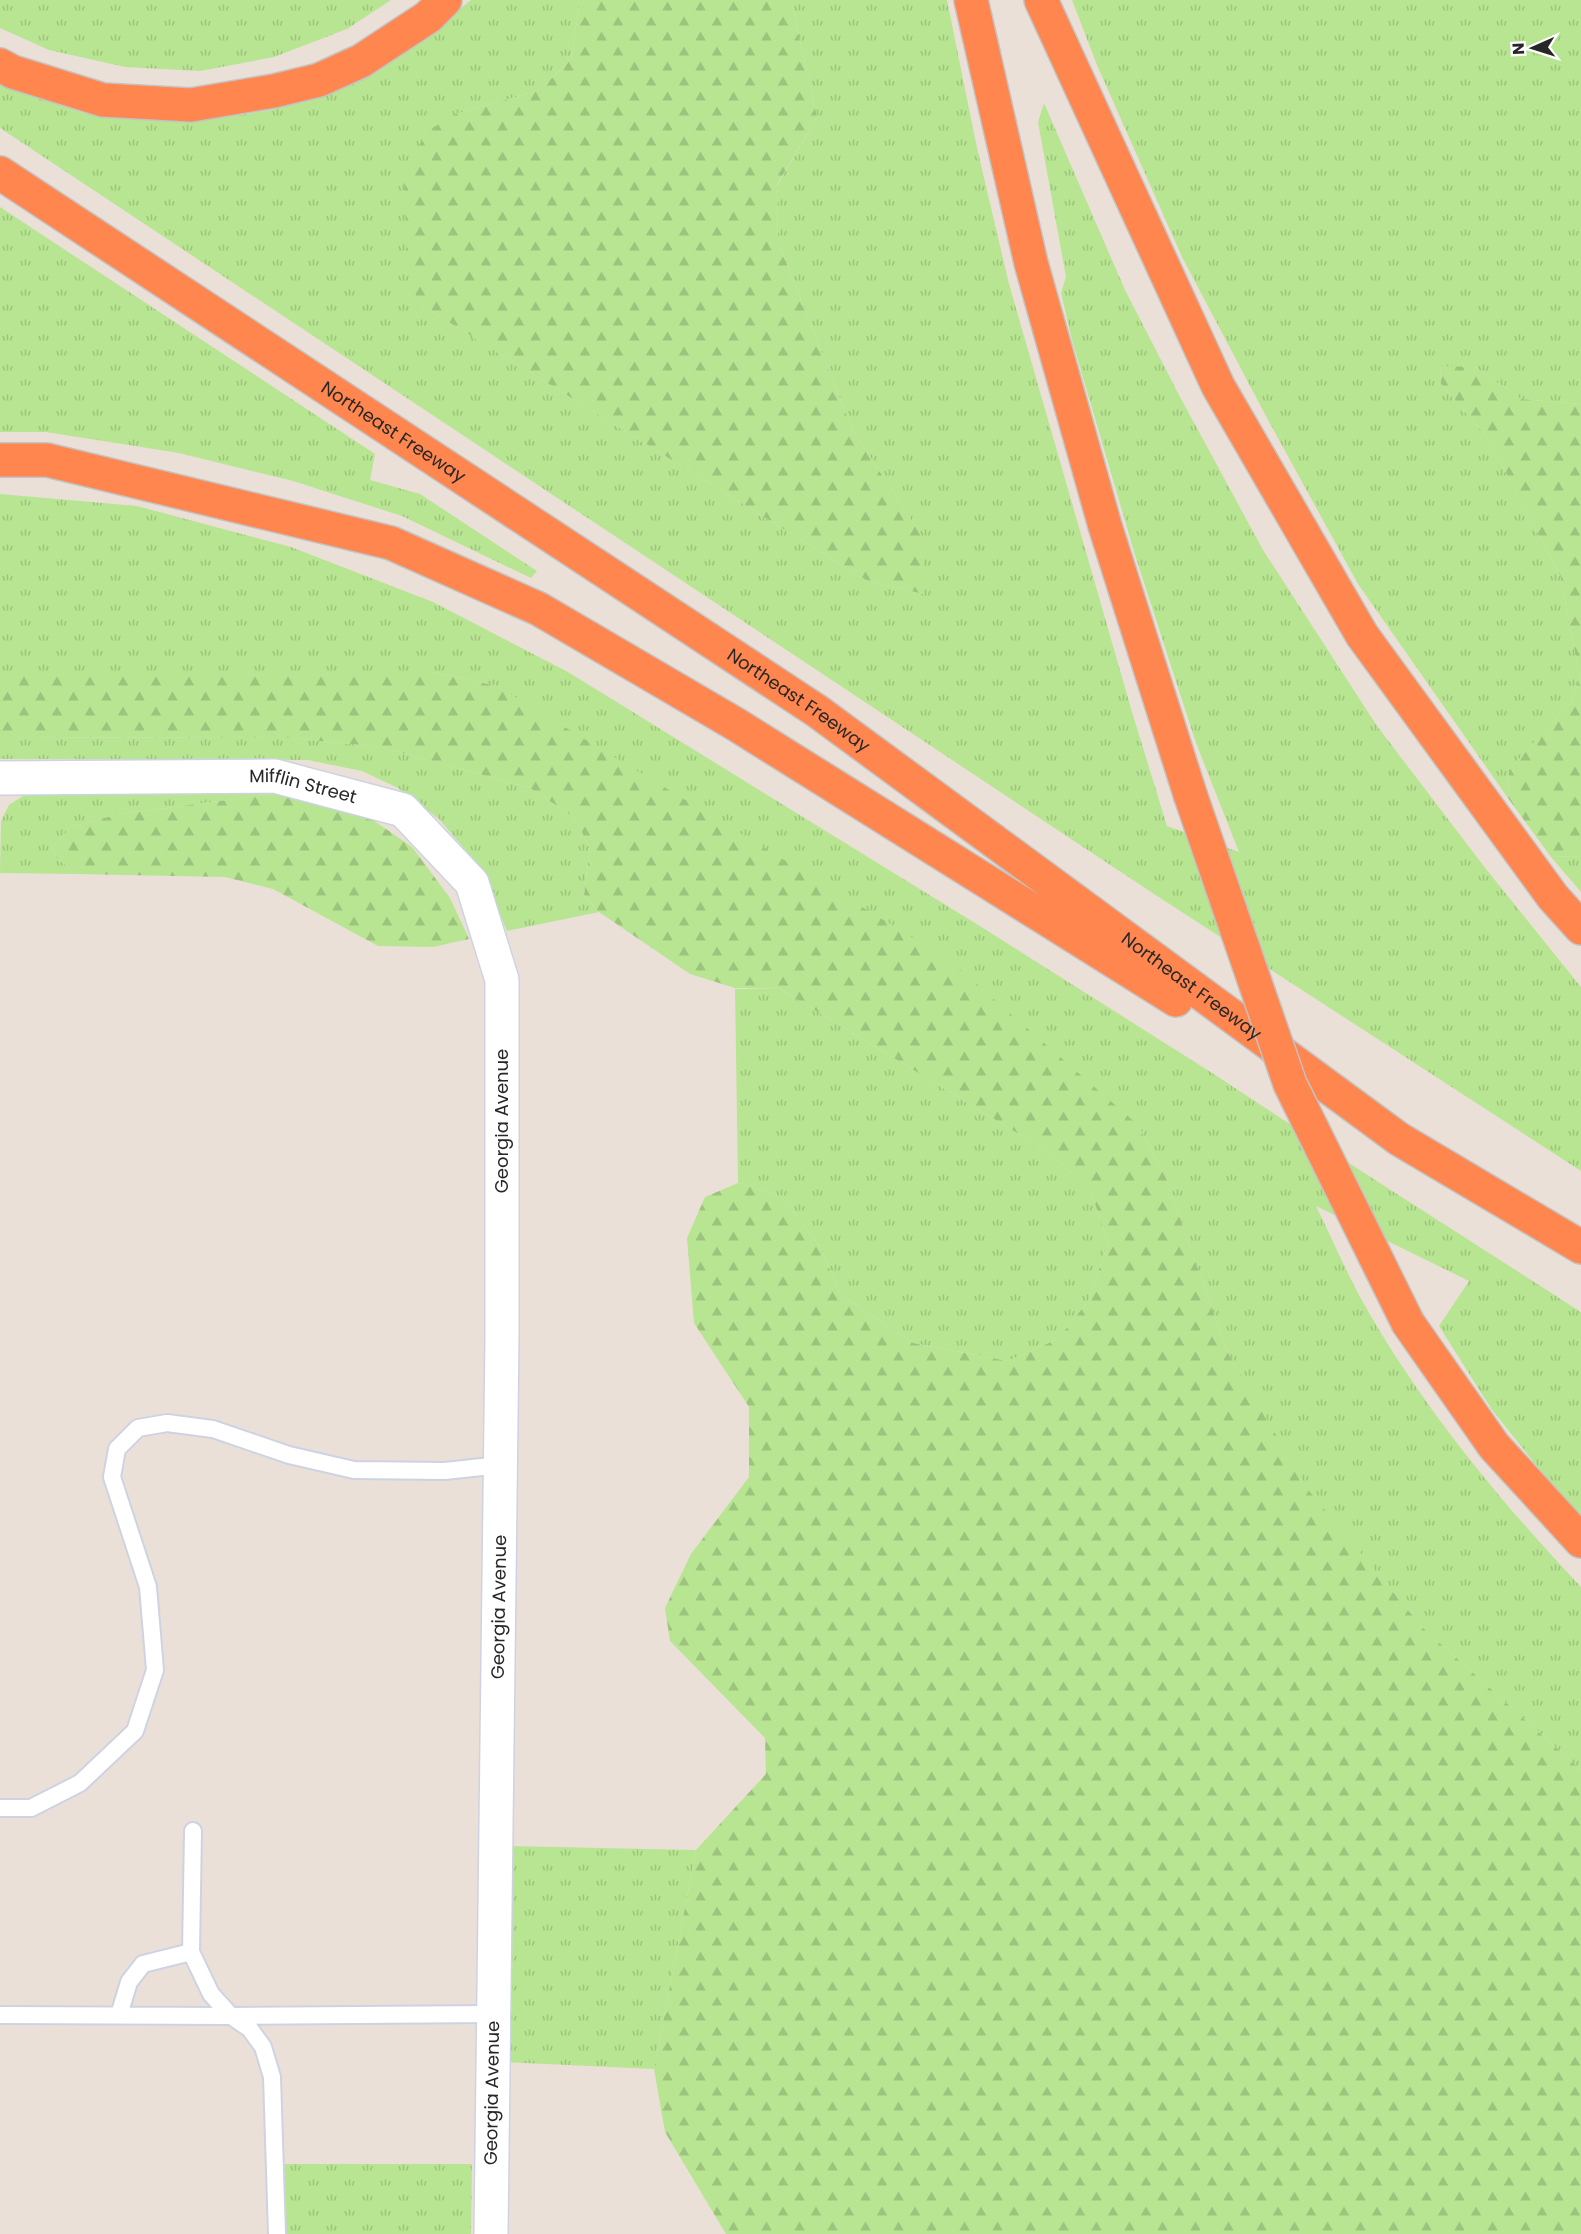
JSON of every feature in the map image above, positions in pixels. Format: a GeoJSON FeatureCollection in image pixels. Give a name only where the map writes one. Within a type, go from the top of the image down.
{"type":"FeatureCollection","features":[{"type":"Feature","properties":{"kind":"highway"},"geometry":{"type":"LineString","coordinates":[[0,65],[13,72],[103,100],[191,105],[274,92],[318,80],[361,61],[428,17],[445,0]]}},
{"type":"Feature","properties":{"kind":"highway"},"geometry":{"type":"LineString","coordinates":[[971,0],[1030,263],[1105,526],[1190,794],[1290,1084],[1408,1323],[1494,1446],[1581,1541]]}},
{"type":"Feature","properties":{"kind":"highway"},"geometry":{"type":"LineString","coordinates":[[1041,0],[1218,386],[1362,635],[1553,897],[1581,928]]}},
{"type":"Feature","properties":{"kind":"highway","name":"Northeast Freeway"},"geometry":{"type":"LineString","coordinates":[[0,173],[817,711],[1399,1139],[1581,1247]]}},
{"type":"Feature","properties":{"kind":"highway"},"geometry":{"type":"LineString","coordinates":[[0,460],[47,460],[391,543],[539,609],[737,725],[1399,1139]]}},
{"type":"Feature","properties":{"kind":"street","name":"Mifflin Street"},"geometry":{"type":"LineString","coordinates":[[0,778],[275,776],[403,810],[472,883],[502,980]]}},
{"type":"Feature","properties":{"kind":"street","name":"Georgia Avenue"},"geometry":{"type":"LineString","coordinates":[[491,2234],[500,1465],[502,980]]}},
{"type":"Feature","properties":{"kind":"lane"},"geometry":{"type":"LineString","coordinates":[[0,1808],[31,1808],[81,1783],[135,1731],[155,1670],[148,1587],[112,1477],[117,1449],[138,1428],[166,1423],[213,1429],[289,1455],[354,1470],[446,1471],[500,1465]]}},
{"type":"Feature","properties":{"kind":"lane"},"geometry":{"type":"LineString","coordinates":[[193,1831],[191,1952],[211,1994],[231,2016],[250,2029],[263,2047],[272,2077],[277,2234]]}},
{"type":"Feature","properties":{"kind":"lane"},"geometry":{"type":"LineString","coordinates":[[119,2015],[129,1982],[143,1964],[191,1952]]}},
{"type":"Feature","properties":{"kind":"lane"},"geometry":{"type":"LineString","coordinates":[[0,2015],[493,2014]]}},
{"type":"Feature","properties":{"kind":"green space"},"geometry":{"type":"Polygon","coordinates":[[[0,0],[391,0],[347,29],[274,57],[200,71],[125,67],[49,50],[0,28],[0,0]]]}},
{"type":"Feature","properties":{"kind":"green space"},"geometry":{"type":"Polygon","coordinates":[[[471,0],[580,0],[571,59],[540,90],[456,114],[418,303],[866,580],[923,594],[923,538],[852,429],[778,242],[777,186],[817,117],[791,0],[947,0],[977,148],[1009,284],[1167,826],[1239,852],[1196,743],[1135,555],[1072,340],[1061,293],[1066,277],[1038,122],[1044,103],[1125,290],[1263,550],[1377,726],[1486,869],[1581,987],[1581,1171],[1151,892],[0,128],[0,84],[83,113],[148,120],[200,121],[272,110],[325,93],[402,54],[471,0]]]}},
{"type":"Feature","properties":{"kind":"green space"},"geometry":{"type":"Polygon","coordinates":[[[580,0],[791,0],[817,117],[777,185],[778,242],[852,429],[923,538],[923,594],[866,580],[418,303],[407,264],[404,176],[426,132],[456,114],[540,90],[571,59],[580,0]]]}},
{"type":"Feature","properties":{"kind":"green space"},"geometry":{"type":"Polygon","coordinates":[[[1072,0],[1581,0],[1581,404],[1521,399],[1475,367],[1440,367],[1441,384],[1487,437],[1560,575],[1580,679],[1569,705],[1509,770],[1508,798],[1358,584],[1267,418],[1182,257],[1097,65],[1072,0]]]}},
{"type":"Feature","properties":{"kind":"green space"},"geometry":{"type":"Polygon","coordinates":[[[0,207],[375,454],[370,480],[420,494],[537,571],[531,578],[402,516],[293,481],[179,453],[46,432],[0,432],[0,207]]]}},
{"type":"Feature","properties":{"kind":"green space"},"geometry":{"type":"Polygon","coordinates":[[[1440,366],[1475,367],[1521,399],[1581,404],[1581,856],[1551,857],[1508,798],[1509,770],[1569,705],[1580,679],[1560,575],[1487,437],[1441,384],[1440,366]]]}},
{"type":"Feature","properties":{"kind":"green space"},"geometry":{"type":"Polygon","coordinates":[[[0,494],[137,506],[291,547],[433,602],[568,672],[983,928],[1581,1312],[1581,1518],[1492,1410],[1439,1326],[1469,1281],[1316,1206],[1360,1297],[1408,1375],[1490,1485],[1581,1587],[1581,1770],[1422,1627],[1308,1491],[1227,1351],[1166,1178],[1138,1125],[497,686],[426,671],[0,671],[0,494]]]}},
{"type":"Feature","properties":{"kind":"green space"},"geometry":{"type":"Polygon","coordinates":[[[0,671],[426,671],[497,686],[948,959],[1138,1125],[1166,1178],[1227,1351],[1309,1491],[1422,1627],[1581,1770],[1581,2234],[726,2234],[665,2132],[654,2069],[696,1850],[766,1774],[765,1738],[670,1641],[665,1608],[691,1554],[749,1477],[749,1407],[694,1323],[687,1238],[705,1197],[738,1183],[781,1196],[819,1245],[841,1295],[913,1343],[1008,1361],[1058,1339],[1089,1300],[1108,1242],[1090,1189],[1047,1151],[780,989],[735,988],[690,974],[599,912],[584,895],[590,848],[574,817],[530,788],[381,747],[291,738],[0,737],[0,671]]]}},
{"type":"Feature","properties":{"kind":"green space"},"geometry":{"type":"Polygon","coordinates":[[[0,737],[291,738],[381,747],[530,788],[574,817],[590,848],[584,895],[599,912],[507,931],[479,866],[439,819],[398,788],[362,771],[308,760],[0,759],[0,737]]]}},
{"type":"Feature","properties":{"kind":"green space"},"geometry":{"type":"Polygon","coordinates":[[[29,792],[273,794],[119,814],[71,827],[53,847],[56,857],[76,874],[0,873],[1,821],[9,805],[29,792]]]}},
{"type":"Feature","properties":{"kind":"green space"},"geometry":{"type":"Polygon","coordinates":[[[273,794],[321,800],[373,820],[412,847],[450,898],[469,939],[433,947],[378,946],[273,889],[225,877],[76,874],[56,857],[53,847],[71,827],[119,814],[273,794]]]}},
{"type":"Feature","properties":{"kind":"green space"},"geometry":{"type":"Polygon","coordinates":[[[1581,856],[1581,892],[1551,857],[1581,856]]]}},
{"type":"Feature","properties":{"kind":"green space"},"geometry":{"type":"Polygon","coordinates":[[[735,989],[780,989],[1047,1151],[1090,1189],[1108,1242],[1089,1300],[1058,1339],[1008,1361],[913,1343],[841,1295],[819,1245],[781,1196],[738,1183],[735,989]]]}},
{"type":"Feature","properties":{"kind":"green space"},"geometry":{"type":"Polygon","coordinates":[[[507,1846],[696,1850],[654,2069],[504,2062],[507,1846]]]}},
{"type":"Feature","properties":{"kind":"green space"},"geometry":{"type":"Polygon","coordinates":[[[281,2164],[472,2164],[471,2234],[284,2234],[281,2164]]]}}]}
